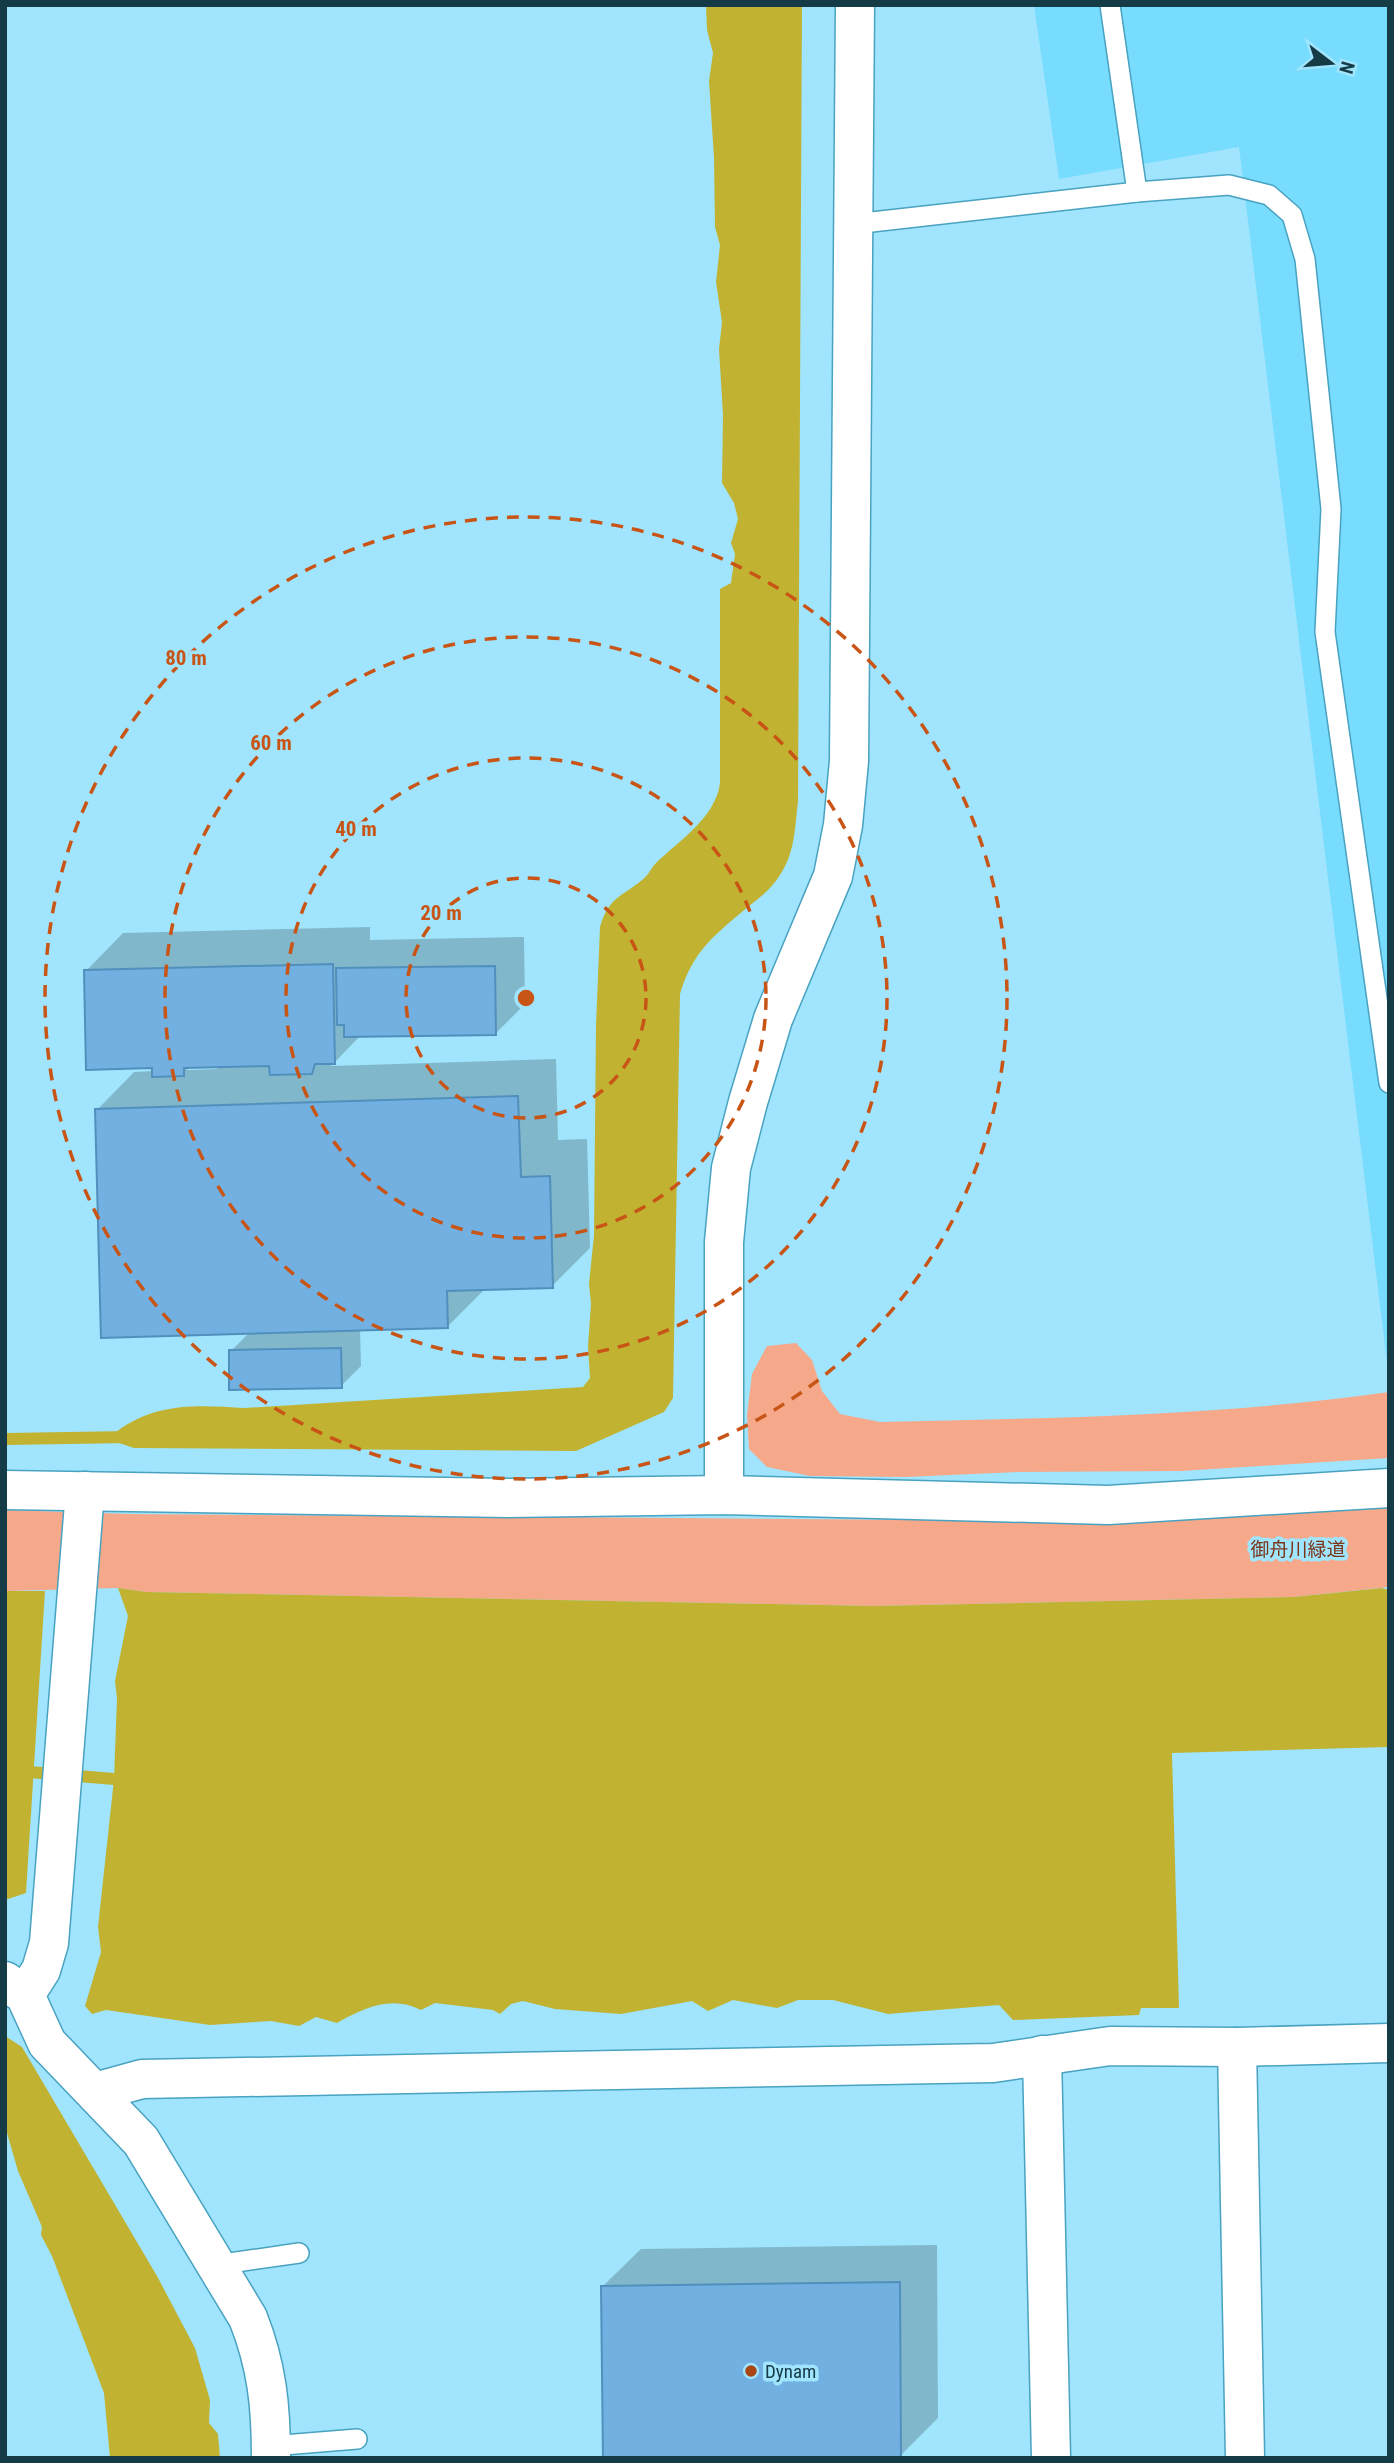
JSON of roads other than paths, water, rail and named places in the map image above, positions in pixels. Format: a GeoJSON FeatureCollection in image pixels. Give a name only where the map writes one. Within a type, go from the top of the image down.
{"type":"FeatureCollection","features":[{"type":"Feature","properties":{"kind":"street"},"geometry":{"type":"LineString","coordinates":[[724,1496],[724,1242],[732,1168],[773,1019],[833,876],[849,761],[855,5]]}},
{"type":"Feature","properties":{"kind":"street"},"geometry":{"type":"LineString","coordinates":[[5,1490],[508,1498],[724,1496],[1108,1504],[1389,1488]]}},
{"type":"Feature","properties":{"kind":"street"},"geometry":{"type":"LineString","coordinates":[[85,1491],[49,1943],[41,1970],[15,1988],[47,2043],[141,2141],[248,2318],[259,2346],[268,2382],[271,2452]]}},
{"type":"Feature","properties":{"kind":"street"},"geometry":{"type":"LineString","coordinates":[[95,2092],[142,2079],[993,2063],[1110,2046],[1237,2047],[1389,2043]]}},
{"type":"Feature","properties":{"kind":"street"},"geometry":{"type":"LineString","coordinates":[[1237,2047],[1245,2458]]}},
{"type":"Feature","properties":{"kind":"street"},"geometry":{"type":"LineString","coordinates":[[1042,2054],[1051,2458]]}},
{"type":"Feature","properties":{"kind":"lane"},"geometry":{"type":"LineString","coordinates":[[1110,5],[1138,192]]}},
{"type":"Feature","properties":{"kind":"lane"},"geometry":{"type":"LineString","coordinates":[[854,225],[1229,184],[1269,195],[1292,215],[1305,259],[1331,509],[1325,632],[1389,1083]]}},
{"type":"Feature","properties":{"kind":"lane"},"geometry":{"type":"LineString","coordinates":[[216,2265],[299,2253]]}},
{"type":"Feature","properties":{"kind":"lane"},"geometry":{"type":"LineString","coordinates":[[271,2452],[356,2439]]}},
{"type":"Feature","properties":{"kind":"waterway"},"geometry":{"type":"LineString","coordinates":[[5,1439],[131,1437]]}},
{"type":"Feature","properties":{"kind":"waterway"},"geometry":{"type":"LineString","coordinates":[[5,1770],[130,1778]]}},
{"type":"Feature","properties":{"kind":"place","name":"Dynam"},"geometry":{"type":"Point","coordinates":[751,2371]}},
{"type":"Feature","properties":{"kind":"park label","name":"御舟川緑道"},"geometry":{"type":"Point","coordinates":[1298,1549]}}]}
